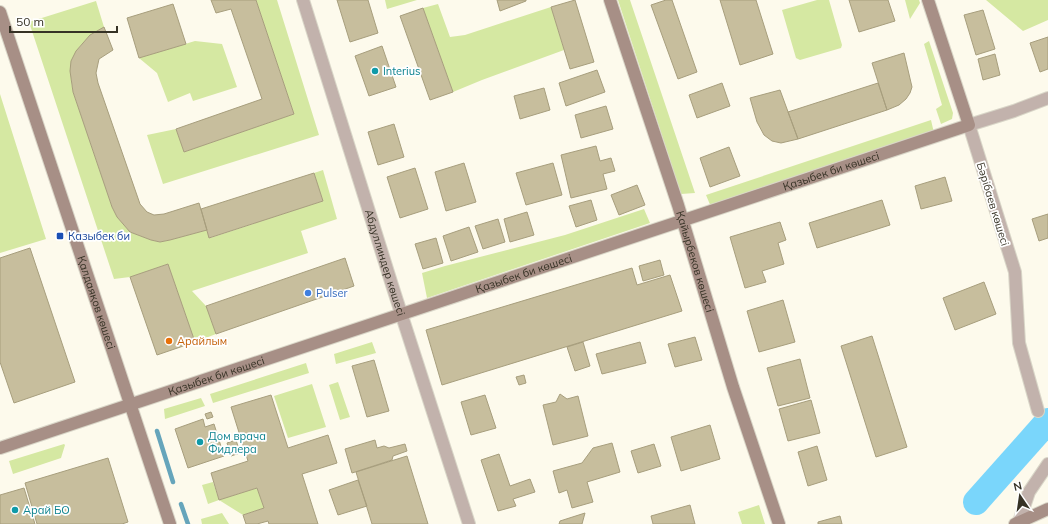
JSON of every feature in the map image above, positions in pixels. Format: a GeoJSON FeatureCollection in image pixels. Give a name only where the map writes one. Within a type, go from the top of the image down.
{"type":"FeatureCollection","features":[{"type":"Feature","properties":{"kind":"street","name":"Абдуллиндер көшесі"},"geometry":{"type":"LineString","coordinates":[[303,0],[470,524]]}},
{"type":"Feature","properties":{"kind":"street","name":"Қайырбеков көшесі"},"geometry":{"type":"LineString","coordinates":[[610,0],[778,524]]}},
{"type":"Feature","properties":{"kind":"street","name":"Бәрібаев көшесі"},"geometry":{"type":"LineString","coordinates":[[928,0],[1015,272],[1018,343],[1038,411]]}},
{"type":"Feature","properties":{"kind":"street","name":"Қалдаяқов көшесі"},"geometry":{"type":"LineString","coordinates":[[0,12],[170,524]]}},
{"type":"Feature","properties":{"kind":"street","name":"Қазыбек би көшесі"},"geometry":{"type":"LineString","coordinates":[[0,448],[968,125],[1014,111],[1048,98]]}},
{"type":"Feature","properties":{"kind":"street"},"geometry":{"type":"LineString","coordinates":[[1017,523],[1029,492],[1048,464]]}},
{"type":"Feature","properties":{"kind":"street"},"geometry":{"type":"LineString","coordinates":[[1017,523],[1048,509]]}},
{"type":"Feature","properties":{"kind":"green space"},"geometry":{"type":"Polygon","coordinates":[[[256,0],[277,0],[319,135],[163,184],[147,135],[176,129],[184,152],[294,114],[256,0]]]}},
{"type":"Feature","properties":{"kind":"green space"},"geometry":{"type":"Polygon","coordinates":[[[385,0],[417,0],[387,9],[385,0]]]}},
{"type":"Feature","properties":{"kind":"green space"},"geometry":{"type":"Polygon","coordinates":[[[618,0],[630,0],[695,193],[681,194],[618,0]]]}},
{"type":"Feature","properties":{"kind":"green space"},"geometry":{"type":"Polygon","coordinates":[[[817,0],[829,0],[842,45],[841,48],[800,60],[796,58],[782,10],[817,0]]]}},
{"type":"Feature","properties":{"kind":"green space"},"geometry":{"type":"Polygon","coordinates":[[[905,0],[919,0],[920,3],[910,19],[905,0]]]}},
{"type":"Feature","properties":{"kind":"green space"},"geometry":{"type":"Polygon","coordinates":[[[986,0],[1048,0],[1048,20],[1023,31],[986,0]]]}},
{"type":"Feature","properties":{"kind":"green space"},"geometry":{"type":"Polygon","coordinates":[[[96,1],[104,27],[86,40],[75,54],[72,61],[71,80],[73,92],[112,207],[117,217],[130,232],[160,242],[207,230],[210,238],[323,201],[314,173],[323,170],[337,219],[301,231],[308,253],[192,291],[206,306],[216,334],[195,342],[168,264],[130,277],[114,279],[29,22],[96,1]]]}},
{"type":"Feature","properties":{"kind":"green space"},"geometry":{"type":"Polygon","coordinates":[[[438,4],[450,37],[465,35],[551,7],[564,50],[453,92],[423,8],[438,4]]]}},
{"type":"Feature","properties":{"kind":"green space"},"geometry":{"type":"Polygon","coordinates":[[[195,41],[222,44],[237,87],[193,101],[190,93],[168,102],[157,73],[139,58],[195,41]]]}},
{"type":"Feature","properties":{"kind":"green space"},"geometry":{"type":"Polygon","coordinates":[[[929,41],[953,113],[952,119],[941,124],[936,109],[942,105],[924,44],[929,41]]]}},
{"type":"Feature","properties":{"kind":"green space"},"geometry":{"type":"Polygon","coordinates":[[[0,94],[46,239],[0,253],[0,94]]]}},
{"type":"Feature","properties":{"kind":"green space"},"geometry":{"type":"Polygon","coordinates":[[[931,120],[934,133],[711,207],[706,195],[931,120]]]}},
{"type":"Feature","properties":{"kind":"green space"},"geometry":{"type":"Polygon","coordinates":[[[644,209],[650,223],[427,298],[422,273],[565,235],[644,209]]]}},
{"type":"Feature","properties":{"kind":"green space"},"geometry":{"type":"Polygon","coordinates":[[[372,342],[376,353],[336,364],[334,354],[372,342]]]}},
{"type":"Feature","properties":{"kind":"green space"},"geometry":{"type":"Polygon","coordinates":[[[306,363],[309,373],[213,403],[210,394],[306,363]]]}},
{"type":"Feature","properties":{"kind":"green space"},"geometry":{"type":"Polygon","coordinates":[[[338,382],[350,417],[340,420],[329,385],[338,382]]]}},
{"type":"Feature","properties":{"kind":"green space"},"geometry":{"type":"Polygon","coordinates":[[[312,384],[326,427],[288,438],[274,396],[312,384]]]}},
{"type":"Feature","properties":{"kind":"green space"},"geometry":{"type":"Polygon","coordinates":[[[201,398],[205,406],[165,419],[164,409],[201,398]]]}},
{"type":"Feature","properties":{"kind":"green space"},"geometry":{"type":"Polygon","coordinates":[[[64,444],[61,458],[13,474],[9,461],[64,444]]]}},
{"type":"Feature","properties":{"kind":"green space"},"geometry":{"type":"Polygon","coordinates":[[[213,482],[219,500],[208,504],[202,485],[213,482]]]}},
{"type":"Feature","properties":{"kind":"green space"},"geometry":{"type":"Polygon","coordinates":[[[257,488],[264,508],[243,515],[219,500],[257,488]]]}},
{"type":"Feature","properties":{"kind":"green space"},"geometry":{"type":"Polygon","coordinates":[[[759,505],[765,524],[742,524],[738,512],[759,505]]]}},
{"type":"Feature","properties":{"kind":"green space"},"geometry":{"type":"Polygon","coordinates":[[[222,513],[229,524],[202,524],[201,519],[222,513]]]}},
{"type":"Feature","properties":{"kind":"building"},"geometry":{"type":"Polygon","coordinates":[[[211,0],[256,0],[294,114],[184,152],[176,129],[262,99],[231,9],[216,13],[211,0]]]}},
{"type":"Feature","properties":{"kind":"building"},"geometry":{"type":"Polygon","coordinates":[[[337,0],[368,0],[378,33],[350,42],[337,0]]]}},
{"type":"Feature","properties":{"kind":"building"},"geometry":{"type":"Polygon","coordinates":[[[497,0],[526,0],[526,1],[500,11],[497,0]]]}},
{"type":"Feature","properties":{"kind":"building"},"geometry":{"type":"Polygon","coordinates":[[[575,0],[594,62],[570,69],[551,7],[575,0]]]}},
{"type":"Feature","properties":{"kind":"building"},"geometry":{"type":"Polygon","coordinates":[[[666,0],[672,0],[697,72],[678,79],[651,5],[666,0]]]}},
{"type":"Feature","properties":{"kind":"building"},"geometry":{"type":"Polygon","coordinates":[[[720,0],[756,0],[773,54],[740,65],[720,0]]]}},
{"type":"Feature","properties":{"kind":"building"},"geometry":{"type":"Polygon","coordinates":[[[849,0],[888,0],[895,21],[859,32],[849,0]]]}},
{"type":"Feature","properties":{"kind":"building"},"geometry":{"type":"Polygon","coordinates":[[[173,4],[186,44],[139,58],[127,18],[173,4]]]}},
{"type":"Feature","properties":{"kind":"building"},"geometry":{"type":"Polygon","coordinates":[[[423,8],[453,92],[430,100],[400,16],[423,8]]]}},
{"type":"Feature","properties":{"kind":"building"},"geometry":{"type":"Polygon","coordinates":[[[983,10],[995,49],[976,55],[964,15],[983,10]]]}},
{"type":"Feature","properties":{"kind":"building"},"geometry":{"type":"Polygon","coordinates":[[[104,27],[113,50],[99,59],[96,73],[98,83],[140,204],[147,212],[154,215],[164,214],[199,203],[207,230],[160,242],[130,232],[117,217],[112,207],[73,92],[70,71],[71,61],[76,51],[90,35],[104,27]]]}},
{"type":"Feature","properties":{"kind":"building"},"geometry":{"type":"Polygon","coordinates":[[[1048,37],[1048,69],[1040,72],[1030,43],[1048,37]]]}},
{"type":"Feature","properties":{"kind":"building"},"geometry":{"type":"Polygon","coordinates":[[[382,46],[396,87],[369,96],[355,56],[382,46]]]}},
{"type":"Feature","properties":{"kind":"building"},"geometry":{"type":"Polygon","coordinates":[[[904,53],[912,87],[906,99],[899,105],[887,110],[872,63],[904,53]]]}},
{"type":"Feature","properties":{"kind":"building"},"geometry":{"type":"Polygon","coordinates":[[[995,54],[1000,75],[983,80],[978,59],[995,54]]]}},
{"type":"Feature","properties":{"kind":"building"},"geometry":{"type":"Polygon","coordinates":[[[597,70],[605,92],[566,106],[559,83],[597,70]]]}},
{"type":"Feature","properties":{"kind":"building"},"geometry":{"type":"Polygon","coordinates":[[[722,83],[730,106],[697,118],[689,95],[722,83]]]}},
{"type":"Feature","properties":{"kind":"building"},"geometry":{"type":"Polygon","coordinates":[[[878,83],[887,110],[798,139],[788,112],[878,83]]]}},
{"type":"Feature","properties":{"kind":"building"},"geometry":{"type":"Polygon","coordinates":[[[544,88],[550,110],[520,119],[514,96],[544,88]]]}},
{"type":"Feature","properties":{"kind":"building"},"geometry":{"type":"Polygon","coordinates":[[[780,90],[798,139],[781,143],[772,141],[764,135],[757,122],[750,98],[780,90]]]}},
{"type":"Feature","properties":{"kind":"building"},"geometry":{"type":"Polygon","coordinates":[[[606,106],[613,129],[581,138],[575,115],[606,106]]]}},
{"type":"Feature","properties":{"kind":"building"},"geometry":{"type":"Polygon","coordinates":[[[394,124],[404,157],[378,165],[368,132],[394,124]]]}},
{"type":"Feature","properties":{"kind":"building"},"geometry":{"type":"Polygon","coordinates":[[[596,146],[600,161],[611,158],[615,171],[603,174],[607,189],[571,198],[561,155],[596,146]]]}},
{"type":"Feature","properties":{"kind":"building"},"geometry":{"type":"Polygon","coordinates":[[[729,147],[740,176],[710,187],[700,158],[729,147]]]}},
{"type":"Feature","properties":{"kind":"building"},"geometry":{"type":"Polygon","coordinates":[[[464,163],[476,202],[446,211],[435,172],[464,163]]]}},
{"type":"Feature","properties":{"kind":"building"},"geometry":{"type":"Polygon","coordinates":[[[553,163],[562,195],[526,205],[516,173],[553,163]]]}},
{"type":"Feature","properties":{"kind":"building"},"geometry":{"type":"Polygon","coordinates":[[[415,168],[428,209],[400,218],[387,177],[415,168]]]}},
{"type":"Feature","properties":{"kind":"building"},"geometry":{"type":"Polygon","coordinates":[[[314,173],[323,201],[209,238],[201,209],[314,173]]]}},
{"type":"Feature","properties":{"kind":"building"},"geometry":{"type":"Polygon","coordinates":[[[945,177],[952,201],[921,209],[915,186],[945,177]]]}},
{"type":"Feature","properties":{"kind":"building"},"geometry":{"type":"Polygon","coordinates":[[[637,185],[645,205],[619,215],[611,195],[637,185]]]}},
{"type":"Feature","properties":{"kind":"building"},"geometry":{"type":"Polygon","coordinates":[[[591,200],[597,220],[576,227],[569,206],[591,200]]]}},
{"type":"Feature","properties":{"kind":"building"},"geometry":{"type":"Polygon","coordinates":[[[882,200],[890,225],[817,248],[809,223],[882,200]]]}},
{"type":"Feature","properties":{"kind":"building"},"geometry":{"type":"Polygon","coordinates":[[[527,212],[534,235],[510,242],[504,219],[527,212]]]}},
{"type":"Feature","properties":{"kind":"building"},"geometry":{"type":"Polygon","coordinates":[[[1048,214],[1048,238],[1039,241],[1032,219],[1048,214]]]}},
{"type":"Feature","properties":{"kind":"building"},"geometry":{"type":"Polygon","coordinates":[[[498,219],[505,242],[483,249],[475,226],[498,219]]]}},
{"type":"Feature","properties":{"kind":"building"},"geometry":{"type":"Polygon","coordinates":[[[780,222],[786,240],[778,243],[784,264],[762,271],[766,282],[745,288],[730,237],[780,222]]]}},
{"type":"Feature","properties":{"kind":"building"},"geometry":{"type":"Polygon","coordinates":[[[469,227],[478,252],[451,261],[443,236],[469,227]]]}},
{"type":"Feature","properties":{"kind":"building"},"geometry":{"type":"Polygon","coordinates":[[[436,238],[443,263],[423,269],[415,244],[436,238]]]}},
{"type":"Feature","properties":{"kind":"building"},"geometry":{"type":"Polygon","coordinates":[[[30,248],[75,382],[14,403],[0,362],[0,258],[30,248]]]}},
{"type":"Feature","properties":{"kind":"building"},"geometry":{"type":"Polygon","coordinates":[[[345,258],[354,286],[216,334],[206,306],[345,258]]]}},
{"type":"Feature","properties":{"kind":"building"},"geometry":{"type":"Polygon","coordinates":[[[660,260],[664,275],[643,281],[639,266],[660,260]]]}},
{"type":"Feature","properties":{"kind":"building"},"geometry":{"type":"Polygon","coordinates":[[[168,264],[195,342],[157,355],[130,277],[168,264]]]}},
{"type":"Feature","properties":{"kind":"building"},"geometry":{"type":"Polygon","coordinates":[[[632,268],[637,285],[670,275],[682,311],[442,385],[426,330],[632,268]]]}},
{"type":"Feature","properties":{"kind":"building"},"geometry":{"type":"Polygon","coordinates":[[[984,282],[996,314],[955,330],[943,298],[984,282]]]}},
{"type":"Feature","properties":{"kind":"building"},"geometry":{"type":"Polygon","coordinates":[[[783,300],[795,342],[759,352],[747,311],[783,300]]]}},
{"type":"Feature","properties":{"kind":"building"},"geometry":{"type":"Polygon","coordinates":[[[872,336],[907,447],[876,457],[841,346],[872,336]]]}},
{"type":"Feature","properties":{"kind":"building"},"geometry":{"type":"Polygon","coordinates":[[[695,337],[702,360],[675,367],[668,344],[695,337]]]}},
{"type":"Feature","properties":{"kind":"building"},"geometry":{"type":"Polygon","coordinates":[[[583,342],[590,366],[575,371],[567,347],[583,342]]]}},
{"type":"Feature","properties":{"kind":"building"},"geometry":{"type":"Polygon","coordinates":[[[640,342],[646,363],[602,374],[596,354],[640,342]]]}},
{"type":"Feature","properties":{"kind":"building"},"geometry":{"type":"Polygon","coordinates":[[[800,359],[810,398],[778,406],[767,368],[800,359]]]}},
{"type":"Feature","properties":{"kind":"building"},"geometry":{"type":"Polygon","coordinates":[[[374,360],[389,411],[367,417],[352,366],[374,360]]]}},
{"type":"Feature","properties":{"kind":"building"},"geometry":{"type":"Polygon","coordinates":[[[524,375],[526,383],[519,385],[516,377],[524,375]]]}},
{"type":"Feature","properties":{"kind":"building"},"geometry":{"type":"Polygon","coordinates":[[[560,394],[567,399],[578,396],[588,436],[553,445],[543,405],[556,402],[560,394]]]}},
{"type":"Feature","properties":{"kind":"building"},"geometry":{"type":"Polygon","coordinates":[[[271,395],[288,448],[328,435],[337,463],[302,474],[318,524],[269,524],[268,521],[257,524],[246,524],[243,515],[264,508],[257,488],[219,500],[211,473],[248,461],[231,407],[271,395]]]}},
{"type":"Feature","properties":{"kind":"building"},"geometry":{"type":"Polygon","coordinates":[[[485,395],[496,428],[471,435],[461,402],[485,395]]]}},
{"type":"Feature","properties":{"kind":"building"},"geometry":{"type":"Polygon","coordinates":[[[811,400],[820,433],[788,441],[779,409],[811,400]]]}},
{"type":"Feature","properties":{"kind":"building"},"geometry":{"type":"Polygon","coordinates":[[[211,412],[213,417],[207,419],[205,414],[211,412]]]}},
{"type":"Feature","properties":{"kind":"building","name":"Дом врача Фидлера"},"geometry":{"type":"Polygon","coordinates":[[[203,419],[205,427],[214,424],[224,456],[188,468],[175,429],[203,419]]]}},
{"type":"Feature","properties":{"kind":"building"},"geometry":{"type":"Polygon","coordinates":[[[710,425],[720,459],[681,471],[671,437],[710,425]]]}},
{"type":"Feature","properties":{"kind":"building"},"geometry":{"type":"Polygon","coordinates":[[[236,440],[240,453],[231,456],[227,443],[236,440]]]}},
{"type":"Feature","properties":{"kind":"building"},"geometry":{"type":"Polygon","coordinates":[[[375,440],[377,448],[384,446],[389,448],[405,444],[407,451],[393,456],[392,460],[352,473],[345,449],[375,440]]]}},
{"type":"Feature","properties":{"kind":"building"},"geometry":{"type":"Polygon","coordinates":[[[612,443],[620,472],[587,482],[593,502],[572,508],[567,490],[559,493],[553,471],[582,463],[593,448],[612,443]]]}},
{"type":"Feature","properties":{"kind":"building"},"geometry":{"type":"Polygon","coordinates":[[[654,444],[661,466],[638,473],[631,451],[654,444]]]}},
{"type":"Feature","properties":{"kind":"building"},"geometry":{"type":"Polygon","coordinates":[[[817,446],[827,480],[808,486],[798,452],[817,446]]]}},
{"type":"Feature","properties":{"kind":"building"},"geometry":{"type":"Polygon","coordinates":[[[499,454],[510,486],[530,479],[535,492],[513,499],[516,506],[498,511],[481,460],[499,454]]]}},
{"type":"Feature","properties":{"kind":"building"},"geometry":{"type":"Polygon","coordinates":[[[407,456],[428,524],[372,524],[356,472],[407,456]]]}},
{"type":"Feature","properties":{"kind":"building"},"geometry":{"type":"Polygon","coordinates":[[[108,458],[128,522],[122,524],[37,524],[25,483],[108,458]]]}},
{"type":"Feature","properties":{"kind":"building"},"geometry":{"type":"Polygon","coordinates":[[[358,480],[367,506],[338,515],[329,490],[358,480]]]}},
{"type":"Feature","properties":{"kind":"building","name":"Арай БО"},"geometry":{"type":"Polygon","coordinates":[[[24,488],[35,524],[0,524],[0,495],[24,488]]]}},
{"type":"Feature","properties":{"kind":"building"},"geometry":{"type":"Polygon","coordinates":[[[690,505],[695,524],[653,524],[651,516],[690,505]]]}},
{"type":"Feature","properties":{"kind":"building"},"geometry":{"type":"Polygon","coordinates":[[[585,513],[582,524],[559,524],[560,521],[585,513]]]}},
{"type":"Feature","properties":{"kind":"building"},"geometry":{"type":"Polygon","coordinates":[[[840,516],[842,524],[818,524],[818,522],[840,516]]]}},
{"type":"Feature","properties":{"kind":"waterway"},"geometry":{"type":"LineString","coordinates":[[976,502],[1048,421]]}},
{"type":"Feature","properties":{"kind":"waterway"},"geometry":{"type":"LineString","coordinates":[[157,431],[173,482]]}},
{"type":"Feature","properties":{"kind":"waterway"},"geometry":{"type":"LineString","coordinates":[[181,504],[188,524]]}},
{"type":"Feature","properties":{"kind":"place","name":"Interius"},"geometry":{"type":"Point","coordinates":[375,71]}},
{"type":"Feature","properties":{"kind":"place","name":"Казыбек би"},"geometry":{"type":"Point","coordinates":[60,236]}},
{"type":"Feature","properties":{"kind":"place","name":"Pulser"},"geometry":{"type":"Point","coordinates":[308,293]}},
{"type":"Feature","properties":{"kind":"place","name":"Арайлым"},"geometry":{"type":"Point","coordinates":[169,341]}},
{"type":"Feature","properties":{"kind":"place","name":"Дом врача Фидлера"},"geometry":{"type":"Point","coordinates":[200,442]}},
{"type":"Feature","properties":{"kind":"place","name":"Арай БО"},"geometry":{"type":"Point","coordinates":[15,510]}}]}
